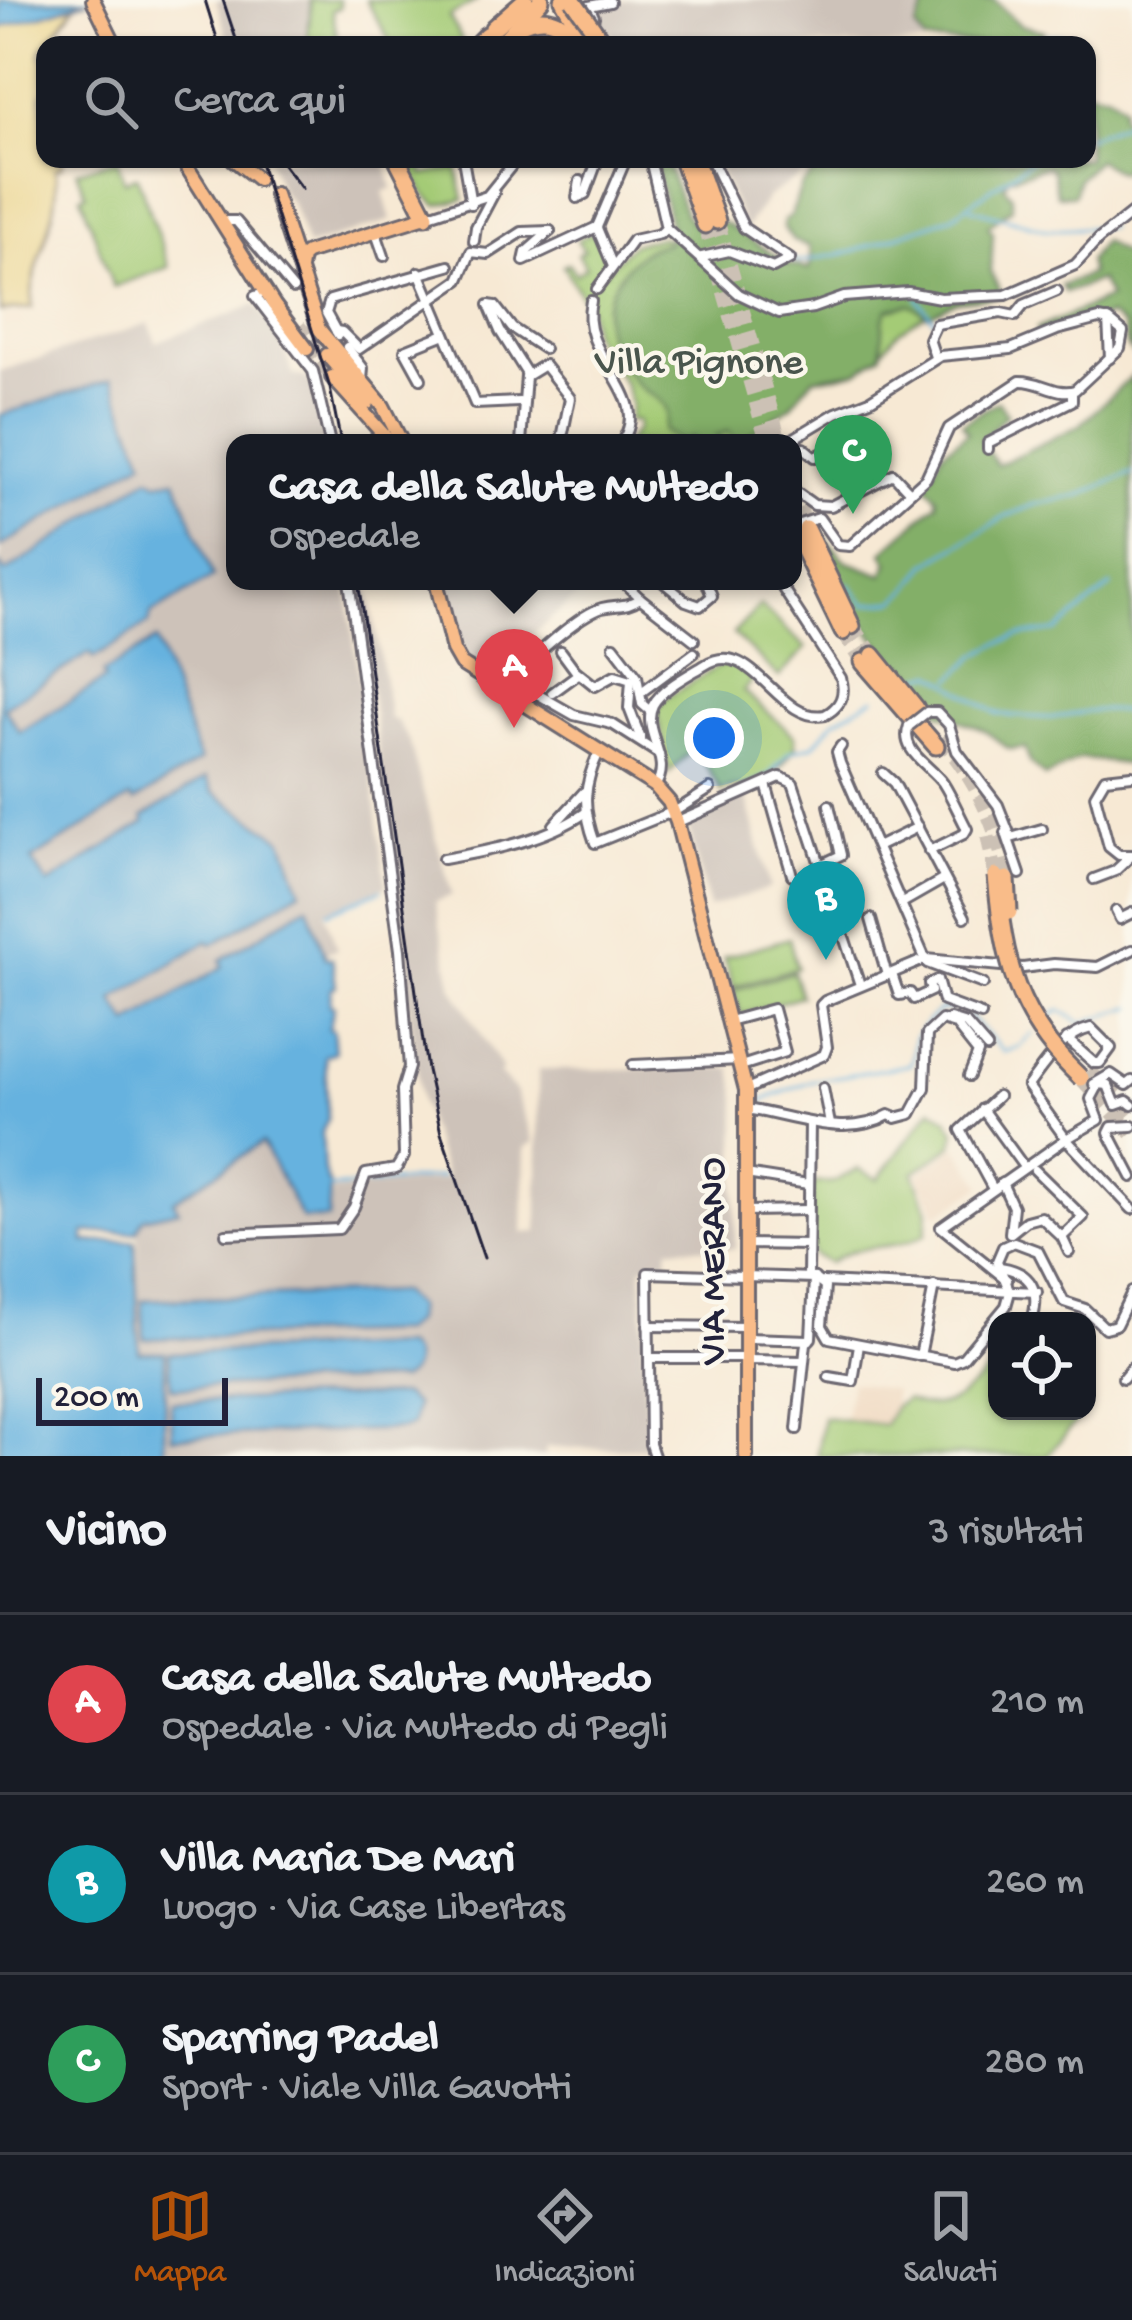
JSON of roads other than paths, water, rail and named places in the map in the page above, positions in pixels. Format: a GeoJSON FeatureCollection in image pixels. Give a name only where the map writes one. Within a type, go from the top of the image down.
{"type":"FeatureCollection","features":[{"type":"Feature","properties":{"kind":"highway"},"geometry":{"type":"LineString","coordinates":[[563,0],[586,36]]}},
{"type":"Feature","properties":{"kind":"highway"},"geometry":{"type":"LineString","coordinates":[[573,0],[598,36]]}},
{"type":"Feature","properties":{"kind":"highway"},"geometry":{"type":"LineString","coordinates":[[524,36],[531,2]]}},
{"type":"Feature","properties":{"kind":"highway"},"geometry":{"type":"LineString","coordinates":[[491,36],[531,2]]}},
{"type":"Feature","properties":{"kind":"highway"},"geometry":{"type":"LineString","coordinates":[[524,36],[537,18],[552,18],[574,36]]}},
{"type":"Feature","properties":{"kind":"highway"},"geometry":{"type":"LineString","coordinates":[[402,168],[426,216]]}},
{"type":"Feature","properties":{"kind":"highway"},"geometry":{"type":"LineString","coordinates":[[686,168],[711,223],[697,168]]}},
{"type":"Feature","properties":{"kind":"highway"},"geometry":{"type":"LineString","coordinates":[[802,538],[847,629]]}},
{"type":"Feature","properties":{"kind":"highway"},"geometry":{"type":"LineString","coordinates":[[868,658],[939,742]]}},
{"type":"Feature","properties":{"kind":"highway"},"geometry":{"type":"LineString","coordinates":[[1008,876],[1015,959],[1030,999],[1046,1028],[1085,1074]]}},
{"type":"Feature","properties":{"kind":"main road"},"geometry":{"type":"LineString","coordinates":[[93,2],[110,36]]}},
{"type":"Feature","properties":{"kind":"main road"},"geometry":{"type":"LineString","coordinates":[[188,168],[262,294],[307,349]]}},
{"type":"Feature","properties":{"kind":"main road"},"geometry":{"type":"LineString","coordinates":[[244,168],[258,179]]}},
{"type":"Feature","properties":{"kind":"main road"},"geometry":{"type":"LineString","coordinates":[[275,194],[319,329],[392,434]]}},
{"type":"Feature","properties":{"kind":"main road"},"geometry":{"type":"LineString","coordinates":[[291,239],[300,253],[308,253],[426,216]]}},
{"type":"Feature","properties":{"kind":"main road"},"geometry":{"type":"LineString","coordinates":[[300,271],[302,257],[308,253]]}},
{"type":"Feature","properties":{"kind":"main road"},"geometry":{"type":"LineString","coordinates":[[262,294],[300,326]]}},
{"type":"Feature","properties":{"kind":"main road"},"geometry":{"type":"LineString","coordinates":[[327,355],[367,392]]}},
{"type":"Feature","properties":{"kind":"main road"},"geometry":{"type":"LineString","coordinates":[[367,392],[363,403],[337,381],[388,434]]}},
{"type":"Feature","properties":{"kind":"main road","name":"VIA MERANO"},"geometry":{"type":"LineString","coordinates":[[438,590],[453,650],[473,676],[656,786],[674,816],[746,1090],[746,1456]]}},
{"type":"Feature","properties":{"kind":"street"},"geometry":{"type":"LineString","coordinates":[[608,36],[588,7],[610,2]]}},
{"type":"Feature","properties":{"kind":"street"},"geometry":{"type":"LineString","coordinates":[[465,168],[471,204]]}},
{"type":"Feature","properties":{"kind":"street"},"geometry":{"type":"LineString","coordinates":[[474,241],[494,191],[511,168]]}},
{"type":"Feature","properties":{"kind":"street"},"geometry":{"type":"LineString","coordinates":[[580,181],[577,198],[585,194],[595,168]]}},
{"type":"Feature","properties":{"kind":"street"},"geometry":{"type":"LineString","coordinates":[[336,331],[359,349],[460,278],[471,252],[488,254],[522,232],[550,231],[523,256],[526,262],[597,227],[622,168]]}},
{"type":"Feature","properties":{"kind":"street"},"geometry":{"type":"LineString","coordinates":[[652,168],[666,228],[739,294],[778,313],[813,308],[844,296],[908,292],[940,298],[1006,295],[1075,265],[1099,238],[1132,213]]}},
{"type":"Feature","properties":{"kind":"street"},"geometry":{"type":"LineString","coordinates":[[701,257],[729,251],[773,268],[790,259],[744,228],[715,168]]}},
{"type":"Feature","properties":{"kind":"street"},"geometry":{"type":"LineString","coordinates":[[426,216],[471,204],[494,191]]}},
{"type":"Feature","properties":{"kind":"street"},"geometry":{"type":"LineString","coordinates":[[222,221],[236,221],[292,289]]}},
{"type":"Feature","properties":{"kind":"street"},"geometry":{"type":"LineString","coordinates":[[597,227],[612,265]]}},
{"type":"Feature","properties":{"kind":"street"},"geometry":{"type":"LineString","coordinates":[[597,289],[633,240],[666,228]]}},
{"type":"Feature","properties":{"kind":"street"},"geometry":{"type":"LineString","coordinates":[[376,233],[384,256]]}},
{"type":"Feature","properties":{"kind":"street"},"geometry":{"type":"LineString","coordinates":[[367,392],[363,368],[326,313],[330,300],[449,266]]}},
{"type":"Feature","properties":{"kind":"street"},"geometry":{"type":"LineString","coordinates":[[419,272],[476,404],[519,402]]}},
{"type":"Feature","properties":{"kind":"street"},"geometry":{"type":"LineString","coordinates":[[935,358],[928,339],[936,324],[1015,316],[1024,304],[1057,291]]}},
{"type":"Feature","properties":{"kind":"street"},"geometry":{"type":"LineString","coordinates":[[262,294],[313,371],[328,434]]}},
{"type":"Feature","properties":{"kind":"street"},"geometry":{"type":"LineString","coordinates":[[591,301],[593,345],[627,401],[630,422],[625,434]]}},
{"type":"Feature","properties":{"kind":"street"},"geometry":{"type":"LineString","coordinates":[[522,434],[527,374],[490,305],[544,350]]}},
{"type":"Feature","properties":{"kind":"street"},"geometry":{"type":"LineString","coordinates":[[801,434],[836,412],[870,400],[935,358],[1011,350],[1057,330],[1108,320],[1123,332],[1120,348],[1072,391],[1072,401],[988,443],[988,449]]}},
{"type":"Feature","properties":{"kind":"street"},"geometry":{"type":"LineString","coordinates":[[421,379],[405,350],[445,334]]}},
{"type":"Feature","properties":{"kind":"street"},"geometry":{"type":"LineString","coordinates":[[527,374],[549,366],[569,396],[563,434]]}},
{"type":"Feature","properties":{"kind":"street"},"geometry":{"type":"LineString","coordinates":[[802,528],[819,518],[844,548],[933,468],[949,428],[1020,381],[1072,391]]}},
{"type":"Feature","properties":{"kind":"street"},"geometry":{"type":"LineString","coordinates":[[802,449],[815,457],[859,434]]}},
{"type":"Feature","properties":{"kind":"street"},"geometry":{"type":"LineString","coordinates":[[802,496],[814,505],[830,506],[893,474],[910,492]]}},
{"type":"Feature","properties":{"kind":"street"},"geometry":{"type":"LineString","coordinates":[[226,1234],[339,1229],[368,1173],[396,1168],[404,1156],[402,1090],[409,1067],[398,928],[351,590]]}},
{"type":"Feature","properties":{"kind":"street"},"geometry":{"type":"LineString","coordinates":[[632,590],[694,640]]}},
{"type":"Feature","properties":{"kind":"street"},"geometry":{"type":"LineString","coordinates":[[672,590],[700,606],[712,596],[710,590]]}},
{"type":"Feature","properties":{"kind":"street"},"geometry":{"type":"LineString","coordinates":[[651,712],[662,694],[707,663],[724,658],[738,661],[803,714],[820,716],[836,708],[843,691],[841,678],[784,590]]}},
{"type":"Feature","properties":{"kind":"street"},"geometry":{"type":"LineString","coordinates":[[640,598],[623,607],[598,610],[535,655],[519,677],[525,687],[574,715],[605,721],[659,754]]}},
{"type":"Feature","properties":{"kind":"street"},"geometry":{"type":"LineString","coordinates":[[614,646],[637,676],[642,704],[651,712],[662,769],[656,786]]}},
{"type":"Feature","properties":{"kind":"street"},"geometry":{"type":"LineString","coordinates":[[561,651],[578,674],[597,687],[615,675],[631,680],[629,707],[641,741]]}},
{"type":"Feature","properties":{"kind":"street"},"geometry":{"type":"LineString","coordinates":[[640,693],[694,653]]}},
{"type":"Feature","properties":{"kind":"street"},"geometry":{"type":"LineString","coordinates":[[552,693],[578,674]]}},
{"type":"Feature","properties":{"kind":"street"},"geometry":{"type":"LineString","coordinates":[[929,850],[967,829],[941,782],[908,746],[909,726],[926,712],[937,712],[947,722],[954,746],[991,794],[1007,831],[1015,839],[1042,829]]}},
{"type":"Feature","properties":{"kind":"street"},"geometry":{"type":"LineString","coordinates":[[842,746],[837,752],[840,764],[927,963],[983,984]]}},
{"type":"Feature","properties":{"kind":"street"},"geometry":{"type":"LineString","coordinates":[[548,830],[584,792],[599,752]]}},
{"type":"Feature","properties":{"kind":"street"},"geometry":{"type":"LineString","coordinates":[[883,773],[894,783],[965,917]]}},
{"type":"Feature","properties":{"kind":"street"},"geometry":{"type":"LineString","coordinates":[[1132,775],[1105,778],[1095,794],[1109,847],[1119,855],[1132,855]]}},
{"type":"Feature","properties":{"kind":"street"},"geometry":{"type":"LineString","coordinates":[[584,792],[595,843],[785,777],[793,783],[860,986]]}},
{"type":"Feature","properties":{"kind":"street"},"geometry":{"type":"LineString","coordinates":[[766,784],[792,875]]}},
{"type":"Feature","properties":{"kind":"street"},"geometry":{"type":"LineString","coordinates":[[674,816],[710,789]]}},
{"type":"Feature","properties":{"kind":"street"},"geometry":{"type":"LineString","coordinates":[[818,866],[842,852],[830,805]]}},
{"type":"Feature","properties":{"kind":"street"},"geometry":{"type":"LineString","coordinates":[[443,859],[548,830],[585,813]]}},
{"type":"Feature","properties":{"kind":"street"},"geometry":{"type":"LineString","coordinates":[[877,847],[918,827]]}},
{"type":"Feature","properties":{"kind":"street"},"geometry":{"type":"LineString","coordinates":[[1007,831],[1008,876]]}},
{"type":"Feature","properties":{"kind":"street"},"geometry":{"type":"LineString","coordinates":[[1094,878],[1115,871],[1132,855]]}},
{"type":"Feature","properties":{"kind":"street"},"geometry":{"type":"LineString","coordinates":[[902,903],[944,879]]}},
{"type":"Feature","properties":{"kind":"street"},"geometry":{"type":"LineString","coordinates":[[1116,911],[1120,919],[1132,913]]}},
{"type":"Feature","properties":{"kind":"street"},"geometry":{"type":"LineString","coordinates":[[871,919],[899,995],[910,993],[914,999],[931,991],[929,983],[937,980],[943,1001],[980,1015]]}},
{"type":"Feature","properties":{"kind":"street"},"geometry":{"type":"LineString","coordinates":[[746,1090],[824,1054],[821,1005],[926,959],[1023,968],[1098,967],[1132,950]]}},
{"type":"Feature","properties":{"kind":"street"},"geometry":{"type":"LineString","coordinates":[[634,1065],[740,1063],[785,1052],[772,1009],[729,1021]]}},
{"type":"Feature","properties":{"kind":"street"},"geometry":{"type":"LineString","coordinates":[[949,1019],[978,1053],[969,1076]]}},
{"type":"Feature","properties":{"kind":"street"},"geometry":{"type":"LineString","coordinates":[[746,1109],[810,1123],[871,1125],[889,1115],[902,1118],[911,1114],[925,1088],[927,1034],[942,1020],[966,1024],[988,1048]]}},
{"type":"Feature","properties":{"kind":"street"},"geometry":{"type":"LineString","coordinates":[[1067,1040],[1094,1063],[1100,1063],[1111,1048],[1091,1028],[1067,1040],[1028,1087],[1066,1139],[1132,1209]]}},
{"type":"Feature","properties":{"kind":"street"},"geometry":{"type":"LineString","coordinates":[[1007,1280],[941,1227],[1099,1120],[1092,1087],[1107,1075],[1127,1085],[1132,1081]]}},
{"type":"Feature","properties":{"kind":"street"},"geometry":{"type":"LineString","coordinates":[[1091,1096],[1104,1083],[1114,1103],[1120,1106],[1130,1100]]}},
{"type":"Feature","properties":{"kind":"street"},"geometry":{"type":"LineString","coordinates":[[823,1088],[830,1124]]}},
{"type":"Feature","properties":{"kind":"street"},"geometry":{"type":"LineString","coordinates":[[998,1096],[961,1130],[1013,1207],[1010,1238]]}},
{"type":"Feature","properties":{"kind":"street"},"geometry":{"type":"LineString","coordinates":[[982,1109],[1024,1167]]}},
{"type":"Feature","properties":{"kind":"street"},"geometry":{"type":"LineString","coordinates":[[810,1123],[808,1245],[824,1333],[832,1339],[960,1360],[1006,1306],[1010,1292],[998,1254],[1010,1238],[1039,1217],[1062,1237],[1069,1252]]}},
{"type":"Feature","properties":{"kind":"street"},"geometry":{"type":"LineString","coordinates":[[1132,1126],[1112,1127],[1109,1133],[1132,1177]]}},
{"type":"Feature","properties":{"kind":"street"},"geometry":{"type":"LineString","coordinates":[[1035,1170],[1083,1217],[1062,1237]]}},
{"type":"Feature","properties":{"kind":"street"},"geometry":{"type":"LineString","coordinates":[[745,1174],[808,1184]]}},
{"type":"Feature","properties":{"kind":"street"},"geometry":{"type":"LineString","coordinates":[[744,1211],[808,1210]]}},
{"type":"Feature","properties":{"kind":"street"},"geometry":{"type":"LineString","coordinates":[[1010,1238],[1038,1251],[1064,1302],[1085,1309],[1105,1328],[1119,1322],[1132,1292]]}},
{"type":"Feature","properties":{"kind":"street"},"geometry":{"type":"LineString","coordinates":[[745,1244],[808,1245]]}},
{"type":"Feature","properties":{"kind":"street"},"geometry":{"type":"LineString","coordinates":[[999,1268],[1009,1268],[1036,1292]]}},
{"type":"Feature","properties":{"kind":"street"},"geometry":{"type":"LineString","coordinates":[[654,1456],[650,1444],[648,1273],[748,1284],[815,1279],[1036,1292]]}},
{"type":"Feature","properties":{"kind":"street"},"geometry":{"type":"LineString","coordinates":[[797,1429],[815,1279]]}},
{"type":"Feature","properties":{"kind":"street"},"geometry":{"type":"LineString","coordinates":[[920,1356],[934,1286]]}},
{"type":"Feature","properties":{"kind":"street"},"geometry":{"type":"LineString","coordinates":[[1033,1312],[1036,1292]]}},
{"type":"Feature","properties":{"kind":"street"},"geometry":{"type":"LineString","coordinates":[[648,1326],[808,1340]]}},
{"type":"Feature","properties":{"kind":"street"},"geometry":{"type":"LineString","coordinates":[[829,1377],[853,1382],[859,1345]]}},
{"type":"Feature","properties":{"kind":"street"},"geometry":{"type":"LineString","coordinates":[[649,1358],[804,1361]]}},
{"type":"Feature","properties":{"kind":"street"},"geometry":{"type":"LineString","coordinates":[[1123,1378],[1132,1366]]}},
{"type":"Feature","properties":{"kind":"water"},"geometry":{"type":"Polygon","coordinates":[[[0,0],[89,0],[0,28],[0,0]]]}},
{"type":"Feature","properties":{"kind":"water"},"geometry":{"type":"Polygon","coordinates":[[[112,379],[144,460],[0,547],[0,415],[112,379]]]}},
{"type":"Feature","properties":{"kind":"water"},"geometry":{"type":"Polygon","coordinates":[[[149,477],[158,482],[176,479],[213,577],[151,614],[149,623],[94,658],[90,653],[4,707],[20,732],[105,679],[103,673],[156,640],[200,761],[134,802],[130,798],[32,860],[48,884],[206,778],[213,792],[283,840],[301,890],[113,1000],[129,1024],[223,966],[221,960],[308,905],[326,958],[332,958],[336,986],[331,989],[330,1005],[334,1006],[329,1029],[333,1030],[335,1052],[325,1056],[328,1119],[322,1132],[330,1188],[328,1219],[302,1219],[262,1143],[173,1201],[179,1210],[143,1218],[136,1232],[85,1233],[85,1242],[135,1241],[139,1352],[165,1352],[164,1456],[0,1456],[0,565],[6,572],[149,477]]]}},
{"type":"Feature","properties":{"kind":"water"},"geometry":{"type":"Polygon","coordinates":[[[400,1292],[416,1307],[414,1322],[402,1332],[144,1339],[142,1300],[400,1292]]]}},
{"type":"Feature","properties":{"kind":"water"},"geometry":{"type":"Polygon","coordinates":[[[404,1346],[414,1363],[401,1380],[171,1388],[169,1353],[404,1346]]]}},
{"type":"Feature","properties":{"kind":"water"},"geometry":{"type":"Polygon","coordinates":[[[403,1395],[416,1405],[412,1425],[402,1429],[172,1437],[171,1402],[403,1395]]]}},
{"type":"Feature","properties":{"kind":"waterway"},"geometry":{"type":"LineString","coordinates":[[1046,36],[1062,35]]}},
{"type":"Feature","properties":{"kind":"waterway"},"geometry":{"type":"LineString","coordinates":[[1096,134],[1132,121]]}},
{"type":"Feature","properties":{"kind":"waterway"},"geometry":{"type":"LineString","coordinates":[[791,258],[799,262],[852,252],[951,217],[1020,168]]}},
{"type":"Feature","properties":{"kind":"waterway"},"geometry":{"type":"LineString","coordinates":[[971,208],[1047,230],[1108,227]]}},
{"type":"Feature","properties":{"kind":"waterway"},"geometry":{"type":"LineString","coordinates":[[917,298],[934,320]]}},
{"type":"Feature","properties":{"kind":"waterway"},"geometry":{"type":"LineString","coordinates":[[848,583],[865,604],[895,601],[927,564],[1007,516],[1078,496],[1132,473]]}},
{"type":"Feature","properties":{"kind":"waterway"},"geometry":{"type":"LineString","coordinates":[[952,679],[997,644],[1057,631],[1111,586]]}},
{"type":"Feature","properties":{"kind":"waterway"},"geometry":{"type":"LineString","coordinates":[[910,680],[933,673],[996,713],[1011,716],[1132,712]]}},
{"type":"Feature","properties":{"kind":"waterway"},"geometry":{"type":"LineString","coordinates":[[740,789],[769,775],[789,752],[814,745],[834,721],[874,698]]}},
{"type":"Feature","properties":{"kind":"waterway"},"geometry":{"type":"LineString","coordinates":[[328,912],[381,890]]}},
{"type":"Feature","properties":{"kind":"waterway"},"geometry":{"type":"LineString","coordinates":[[1042,1022],[1060,1010],[1082,1023],[1132,1007]]}},
{"type":"Feature","properties":{"kind":"waterway"},"geometry":{"type":"LineString","coordinates":[[759,1102],[811,1081],[909,1065],[923,1027],[940,1010],[954,1009]]}},
{"type":"Feature","properties":{"kind":"waterway"},"geometry":{"type":"LineString","coordinates":[[968,1015],[1004,1052],[1019,1047],[1032,1034]]}},
{"type":"Feature","properties":{"kind":"waterway"},"geometry":{"type":"LineString","coordinates":[[366,1185],[441,1177]]}},
{"type":"Feature","properties":{"kind":"waterway"},"geometry":{"type":"LineString","coordinates":[[330,1188],[356,1186]]}},
{"type":"Feature","properties":{"kind":"tunnel"},"geometry":{"type":"LineString","coordinates":[[717,221],[777,434]]}},
{"type":"Feature","properties":{"kind":"tunnel"},"geometry":{"type":"LineString","coordinates":[[705,225],[765,434]]}},
{"type":"Feature","properties":{"kind":"tunnel"},"geometry":{"type":"LineString","coordinates":[[300,326],[327,355]]}},
{"type":"Feature","properties":{"kind":"tunnel"},"geometry":{"type":"LineString","coordinates":[[307,349],[332,377]]}},
{"type":"Feature","properties":{"kind":"tunnel"},"geometry":{"type":"LineString","coordinates":[[802,516],[806,529]]}},
{"type":"Feature","properties":{"kind":"tunnel"},"geometry":{"type":"LineString","coordinates":[[852,626],[873,655]]}},
{"type":"Feature","properties":{"kind":"tunnel"},"geometry":{"type":"LineString","coordinates":[[843,632],[863,662]]}},
{"type":"Feature","properties":{"kind":"tunnel"},"geometry":{"type":"LineString","coordinates":[[941,738],[984,804],[1007,879]]}},
{"type":"Feature","properties":{"kind":"tunnel"},"geometry":{"type":"LineString","coordinates":[[988,837],[996,876]]}},
{"type":"Feature","properties":{"kind":"tunnel"},"geometry":{"type":"LineString","coordinates":[[1088,1071],[1132,1113]]}},
{"type":"Feature","properties":{"kind":"tunnel"},"geometry":{"type":"LineString","coordinates":[[1081,1078],[1132,1133]]}},
{"type":"Feature","properties":{"kind":"railway"},"geometry":{"type":"LineString","coordinates":[[205,0],[216,36]]}},
{"type":"Feature","properties":{"kind":"railway"},"geometry":{"type":"LineString","coordinates":[[223,0],[235,36]]}},
{"type":"Feature","properties":{"kind":"railway"},"geometry":{"type":"LineString","coordinates":[[262,168],[330,388],[339,434]]}},
{"type":"Feature","properties":{"kind":"railway"},"geometry":{"type":"LineString","coordinates":[[286,168],[302,189]]}},
{"type":"Feature","properties":{"kind":"railway"},"geometry":{"type":"LineString","coordinates":[[359,590],[427,1070],[441,1133],[484,1258]]}},
{"type":"Feature","properties":{"kind":"place","name":"Sparring Padel"},"geometry":{"type":"Point","coordinates":[853,514]}},
{"type":"Feature","properties":{"kind":"place","name":"Casa della Salute Multedo"},"geometry":{"type":"Point","coordinates":[514,728]}},
{"type":"Feature","properties":{"kind":"place","name":"Villa Maria De Mari"},"geometry":{"type":"Point","coordinates":[826,960]}},
{"type":"Feature","properties":{"kind":"park label","name":"Villa Pignone"},"geometry":{"type":"Point","coordinates":[699,365]}}]}
